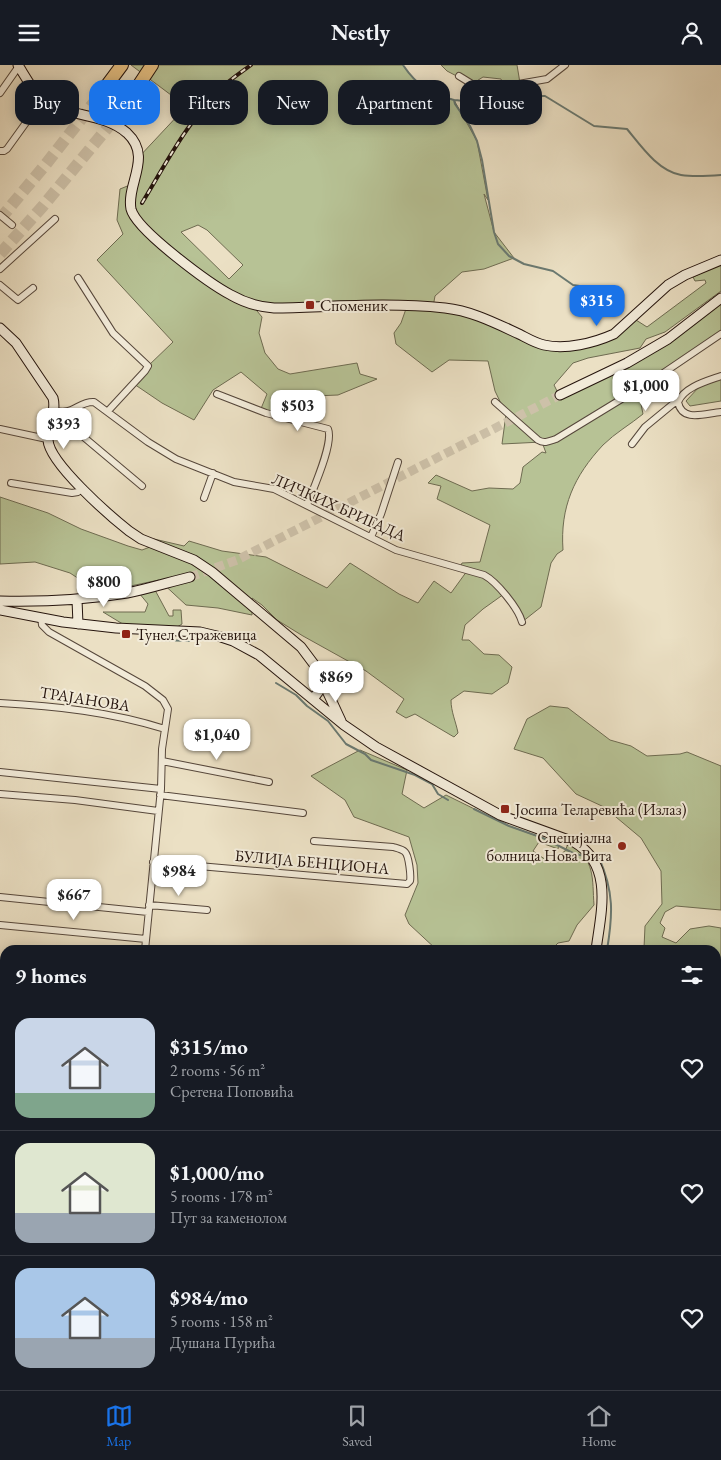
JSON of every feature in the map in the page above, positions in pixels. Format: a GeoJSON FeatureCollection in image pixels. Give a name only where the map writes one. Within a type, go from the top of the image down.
{"type":"FeatureCollection","features":[{"type":"Feature","properties":{"kind":"highway"},"geometry":{"type":"LineString","coordinates":[[111,80],[122,65]]}},
{"type":"Feature","properties":{"kind":"highway"},"geometry":{"type":"LineString","coordinates":[[142,80],[152,65]]}},
{"type":"Feature","properties":{"kind":"street"},"geometry":{"type":"LineString","coordinates":[[459,76],[472,84],[496,88],[547,79],[565,65]]}},
{"type":"Feature","properties":{"kind":"street"},"geometry":{"type":"LineString","coordinates":[[0,93],[18,66],[27,80]]}},
{"type":"Feature","properties":{"kind":"street"},"geometry":{"type":"LineString","coordinates":[[79,115],[107,122],[126,132],[134,141],[138,155],[137,172],[130,201],[132,212],[137,221],[149,235],[230,295],[251,304],[274,308],[374,305],[421,306],[459,311],[491,321],[542,344],[557,347],[573,345],[614,334],[668,285],[685,275],[721,260]]}},
{"type":"Feature","properties":{"kind":"street"},"geometry":{"type":"LineString","coordinates":[[0,151],[7,149],[24,125]]}},
{"type":"Feature","properties":{"kind":"street"},"geometry":{"type":"LineString","coordinates":[[0,215],[12,225]]}},
{"type":"Feature","properties":{"kind":"street"},"geometry":{"type":"LineString","coordinates":[[0,269],[55,219]]}},
{"type":"Feature","properties":{"kind":"street"},"geometry":{"type":"LineString","coordinates":[[78,279],[113,333],[148,366],[108,411]]}},
{"type":"Feature","properties":{"kind":"street"},"geometry":{"type":"LineString","coordinates":[[0,285],[18,300],[33,288]]}},
{"type":"Feature","properties":{"kind":"street"},"geometry":{"type":"LineString","coordinates":[[560,395],[627,363],[668,339],[721,298]]}},
{"type":"Feature","properties":{"kind":"street"},"geometry":{"type":"LineString","coordinates":[[1,332],[16,343],[50,392],[54,402],[47,439],[51,451],[60,464],[83,489],[129,531],[141,539],[194,560],[226,582],[301,647],[312,660],[320,674],[344,725]]}},
{"type":"Feature","properties":{"kind":"street"},"geometry":{"type":"LineString","coordinates":[[495,402],[538,440],[542,442],[556,439],[656,378],[721,334]]}},
{"type":"Feature","properties":{"kind":"street"},"geometry":{"type":"LineString","coordinates":[[632,444],[645,427],[680,398],[698,385],[721,376]]}},
{"type":"Feature","properties":{"kind":"street"},"geometry":{"type":"LineString","coordinates":[[217,394],[266,413],[328,429],[329,444],[307,505]]}},
{"type":"Feature","properties":{"kind":"street"},"geometry":{"type":"LineString","coordinates":[[680,398],[678,406],[684,414],[721,412]]}},
{"type":"Feature","properties":{"kind":"street","name":"ЛИЧКИХ БРИГАДА"},"geometry":{"type":"LineString","coordinates":[[63,413],[91,401],[108,411],[157,448],[176,459],[234,481],[271,488],[396,549],[487,576],[513,604],[522,622]]}},
{"type":"Feature","properties":{"kind":"street"},"geometry":{"type":"LineString","coordinates":[[53,410],[63,413],[67,423],[142,486]]}},
{"type":"Feature","properties":{"kind":"street"},"geometry":{"type":"LineString","coordinates":[[0,429],[47,439]]}},
{"type":"Feature","properties":{"kind":"street"},"geometry":{"type":"LineString","coordinates":[[371,537],[381,514],[398,463]]}},
{"type":"Feature","properties":{"kind":"street"},"geometry":{"type":"LineString","coordinates":[[204,498],[213,473]]}},
{"type":"Feature","properties":{"kind":"street"},"geometry":{"type":"LineString","coordinates":[[11,483],[72,493],[83,489]]}},
{"type":"Feature","properties":{"kind":"street"},"geometry":{"type":"LineString","coordinates":[[0,601],[47,602],[77,600],[138,591],[190,577]]}},
{"type":"Feature","properties":{"kind":"street"},"geometry":{"type":"LineString","coordinates":[[77,600],[78,624]]}},
{"type":"Feature","properties":{"kind":"street"},"geometry":{"type":"LineString","coordinates":[[0,610],[78,624],[184,631],[221,637],[259,655],[344,725],[376,747],[494,811],[574,842],[584,849],[596,865],[602,885],[602,902],[597,945]]}},
{"type":"Feature","properties":{"kind":"street"},"geometry":{"type":"LineString","coordinates":[[41,617],[42,625],[55,636],[135,680],[163,700],[168,709],[145,945]]}},
{"type":"Feature","properties":{"kind":"street"},"geometry":{"type":"LineString","coordinates":[[314,700],[320,688],[320,674]]}},
{"type":"Feature","properties":{"kind":"street"},"geometry":{"type":"LineString","coordinates":[[314,700],[323,699],[327,689]]}},
{"type":"Feature","properties":{"kind":"street","name":"ТРАЈАНОВА"},"geometry":{"type":"LineString","coordinates":[[0,703],[65,708],[145,723],[165,729]]}},
{"type":"Feature","properties":{"kind":"street"},"geometry":{"type":"LineString","coordinates":[[162,761],[269,782]]}},
{"type":"Feature","properties":{"kind":"street"},"geometry":{"type":"LineString","coordinates":[[0,772],[161,792],[304,813]]}},
{"type":"Feature","properties":{"kind":"street"},"geometry":{"type":"LineString","coordinates":[[0,793],[75,800],[158,811]]}},
{"type":"Feature","properties":{"kind":"street","name":"БУЛИЈА БЕНЦИОНА"},"geometry":{"type":"LineString","coordinates":[[153,862],[409,883],[411,877],[408,862],[402,850],[393,847],[314,841]]}},
{"type":"Feature","properties":{"kind":"street"},"geometry":{"type":"LineString","coordinates":[[0,897],[148,909],[207,910]]}},
{"type":"Feature","properties":{"kind":"street"},"geometry":{"type":"LineString","coordinates":[[0,925],[146,939]]}},
{"type":"Feature","properties":{"kind":"green space"},"geometry":{"type":"Polygon","coordinates":[[[131,65],[403,65],[416,80],[338,80],[338,125],[450,125],[450,99],[454,100],[460,111],[460,125],[468,125],[477,141],[488,200],[484,194],[494,232],[514,258],[484,269],[462,272],[435,296],[433,307],[447,309],[557,347],[606,337],[627,323],[636,320],[647,327],[706,283],[705,280],[695,281],[693,277],[721,264],[721,291],[665,332],[646,339],[640,348],[588,358],[573,363],[554,385],[559,395],[627,363],[721,298],[721,334],[663,373],[669,391],[641,404],[643,414],[603,445],[584,468],[571,493],[564,520],[563,550],[557,554],[551,563],[541,607],[522,622],[504,594],[465,625],[462,640],[469,640],[484,654],[499,655],[512,667],[508,683],[492,694],[464,691],[451,700],[458,733],[454,737],[415,714],[406,718],[396,712],[404,699],[366,671],[277,620],[252,598],[252,615],[218,608],[186,605],[159,580],[121,588],[96,590],[70,573],[35,562],[0,564],[0,497],[48,513],[81,529],[142,550],[150,547],[154,539],[184,546],[189,541],[222,551],[266,557],[327,588],[350,563],[399,594],[418,603],[434,581],[451,593],[467,571],[459,569],[462,563],[480,562],[490,525],[437,499],[441,486],[428,483],[436,475],[472,491],[489,488],[513,489],[520,483],[523,467],[542,452],[546,453],[542,442],[502,444],[506,414],[495,391],[488,361],[449,360],[432,372],[396,344],[394,333],[401,323],[407,306],[252,305],[262,317],[259,333],[265,353],[278,369],[290,374],[357,363],[360,374],[377,379],[338,395],[314,396],[307,401],[309,413],[307,423],[260,411],[267,394],[241,372],[213,390],[194,420],[162,403],[134,384],[148,366],[173,342],[97,260],[123,234],[117,220],[120,189],[135,183],[138,158],[170,124],[248,125],[248,80],[170,80],[170,94],[160,87],[160,80],[151,80],[131,65]],[[198,225],[181,232],[229,279],[243,265],[207,230],[198,225]]]}},
{"type":"Feature","properties":{"kind":"green space"},"geometry":{"type":"Polygon","coordinates":[[[441,65],[517,65],[520,80],[483,77],[478,80],[464,80],[447,71],[441,65]]]}},
{"type":"Feature","properties":{"kind":"green space"},"geometry":{"type":"Polygon","coordinates":[[[721,378],[721,401],[690,406],[686,401],[699,387],[721,378]]]}},
{"type":"Feature","properties":{"kind":"green space"},"geometry":{"type":"Polygon","coordinates":[[[155,590],[169,616],[173,616],[173,610],[181,610],[182,624],[177,627],[126,626],[103,612],[145,612],[148,604],[139,593],[155,590]]]}},
{"type":"Feature","properties":{"kind":"green space"},"geometry":{"type":"Polygon","coordinates":[[[550,706],[568,708],[610,740],[631,746],[647,756],[687,752],[721,766],[721,910],[676,906],[665,912],[660,923],[665,928],[662,937],[676,943],[690,929],[709,926],[721,928],[721,945],[644,945],[645,926],[662,904],[661,871],[641,838],[604,807],[576,794],[543,758],[514,749],[527,719],[550,706]]]}},
{"type":"Feature","properties":{"kind":"green space"},"geometry":{"type":"Polygon","coordinates":[[[360,750],[407,770],[402,794],[424,808],[446,795],[509,826],[559,844],[558,849],[539,842],[533,851],[549,862],[565,851],[568,844],[577,850],[584,856],[591,870],[594,905],[577,925],[569,941],[556,945],[432,945],[409,924],[405,915],[418,883],[417,865],[409,837],[354,817],[345,800],[311,776],[360,750]]]}},
{"type":"Feature","properties":{"kind":"waterway"},"geometry":{"type":"LineString","coordinates":[[403,65],[419,84],[431,92],[454,100]]}},
{"type":"Feature","properties":{"kind":"waterway"},"geometry":{"type":"LineString","coordinates":[[606,290],[573,285],[553,271],[524,264],[509,256],[498,244],[494,232],[477,141],[454,100],[496,105],[545,96],[594,126],[627,129],[657,163],[673,173],[691,176],[721,175]]}},
{"type":"Feature","properties":{"kind":"waterway"},"geometry":{"type":"LineString","coordinates":[[160,640],[191,641]]}},
{"type":"Feature","properties":{"kind":"waterway"},"geometry":{"type":"LineString","coordinates":[[276,683],[296,695],[307,706],[328,721],[346,744],[365,754],[371,760],[415,775],[432,784],[438,794],[448,800]]}},
{"type":"Feature","properties":{"kind":"waterway"},"geometry":{"type":"LineString","coordinates":[[474,809],[509,826],[543,838],[575,854],[585,856]]}},
{"type":"Feature","properties":{"kind":"waterway"},"geometry":{"type":"LineString","coordinates":[[599,858],[604,870],[611,903],[608,945]]}},
{"type":"Feature","properties":{"kind":"tunnel"},"geometry":{"type":"LineString","coordinates":[[0,219],[89,109]]}},
{"type":"Feature","properties":{"kind":"tunnel"},"geometry":{"type":"LineString","coordinates":[[0,254],[43,206],[110,125]]}},
{"type":"Feature","properties":{"kind":"tunnel"},"geometry":{"type":"LineString","coordinates":[[190,577],[237,560],[560,395]]}},
{"type":"Feature","properties":{"kind":"railway"},"geometry":{"type":"LineString","coordinates":[[142,203],[177,145],[207,103],[222,87],[251,65]]}},
{"type":"Feature","properties":{"kind":"place","name":"Споменик"},"geometry":{"type":"Point","coordinates":[310,305]}},
{"type":"Feature","properties":{"kind":"place","name":"Тунел Стражевица"},"geometry":{"type":"Point","coordinates":[126,634]}},
{"type":"Feature","properties":{"kind":"place","name":"Јосипа Теларевића (Излаз)"},"geometry":{"type":"Point","coordinates":[505,809]}},
{"type":"Feature","properties":{"kind":"place","name":"Специјална болница Нова Вита"},"geometry":{"type":"Point","coordinates":[622,846]}}]}
